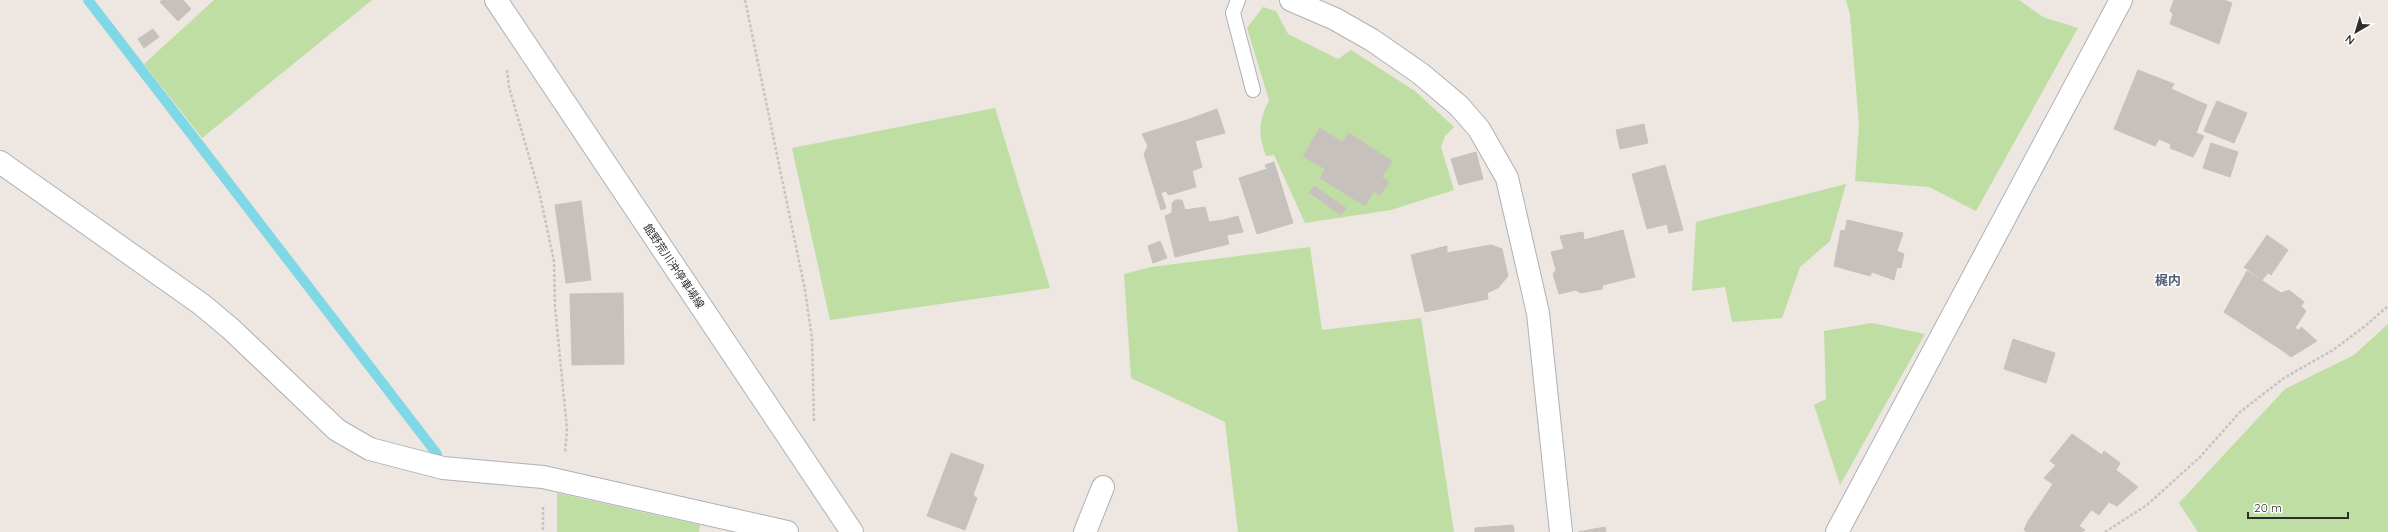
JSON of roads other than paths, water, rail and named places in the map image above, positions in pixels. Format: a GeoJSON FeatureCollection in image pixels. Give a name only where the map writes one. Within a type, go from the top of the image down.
{"type":"FeatureCollection","features":[{"type":"Feature","properties":{"kind":"street","name":"館野荒川沖停車場線"},"geometry":{"type":"LineString","coordinates":[[496,0],[852,532]]}},
{"type":"Feature","properties":{"kind":"street"},"geometry":{"type":"LineString","coordinates":[[1291,0],[1341,23],[1372,40],[1421,74],[1459,106],[1479,129],[1507,178],[1538,313],[1561,532]]}},
{"type":"Feature","properties":{"kind":"street"},"geometry":{"type":"LineString","coordinates":[[1837,532],[2121,0]]}},
{"type":"Feature","properties":{"kind":"street"},"geometry":{"type":"LineString","coordinates":[[0,162],[200,304],[231,329],[337,430],[370,448],[443,468],[543,477],[563,481],[787,532]]}},
{"type":"Feature","properties":{"kind":"street"},"geometry":{"type":"LineString","coordinates":[[1085,532],[1103,487]]}},
{"type":"Feature","properties":{"kind":"lane"},"geometry":{"type":"LineString","coordinates":[[1238,0],[1233,13],[1253,90]]}},
{"type":"Feature","properties":{"kind":"waterway"},"geometry":{"type":"LineString","coordinates":[[88,0],[437,454]]}},
{"type":"Feature","properties":{"kind":"district","name":"梶内"},"geometry":{"type":"Point","coordinates":[2168,280]}}]}
